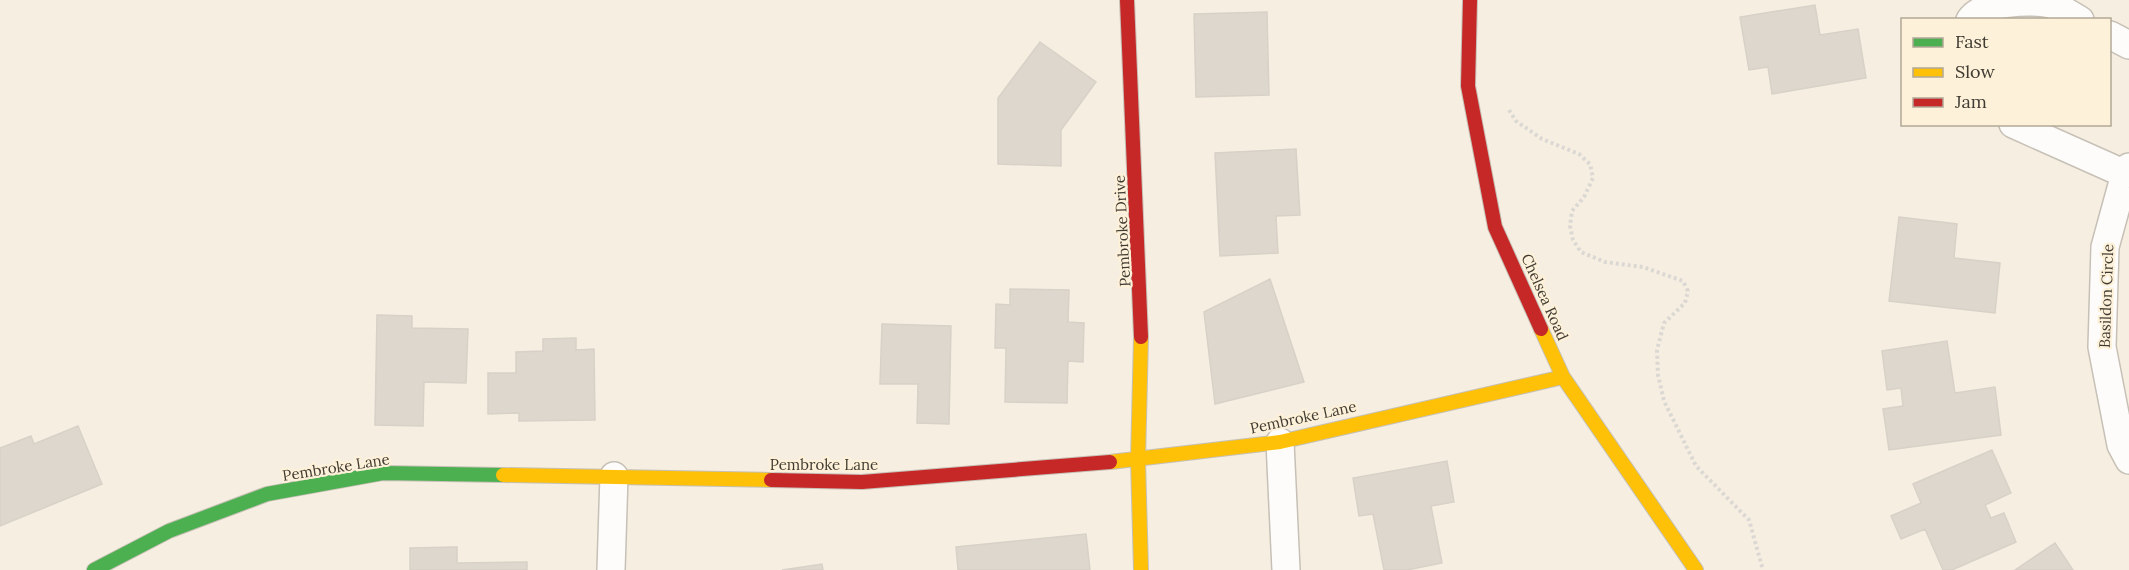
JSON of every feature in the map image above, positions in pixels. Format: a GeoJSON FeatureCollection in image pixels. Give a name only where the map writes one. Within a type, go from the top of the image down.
{"type":"FeatureCollection","features":[{"type":"Feature","properties":{"kind":"street","name":"Pembroke Drive"},"geometry":{"type":"LineString","coordinates":[[1127,0],[1142,319],[1138,460],[1140,570]]}},
{"type":"Feature","properties":{"kind":"street","name":"Chelsea Road"},"geometry":{"type":"LineString","coordinates":[[1470,0],[1468,86],[1496,227],[1563,377],[1696,570]]}},
{"type":"Feature","properties":{"kind":"street"},"geometry":{"type":"LineString","coordinates":[[1972,18],[1974,13],[1996,4],[2022,1],[2050,4],[2076,18]]}},
{"type":"Feature","properties":{"kind":"street"},"geometry":{"type":"LineString","coordinates":[[2111,36],[2129,45]]}},
{"type":"Feature","properties":{"kind":"street"},"geometry":{"type":"LineString","coordinates":[[2018,126],[2127,170]]}},
{"type":"Feature","properties":{"kind":"street","name":"Basildon Circle"},"geometry":{"type":"LineString","coordinates":[[2127,170],[2105,247],[2102,346],[2121,445],[2129,460]]}},
{"type":"Feature","properties":{"kind":"street","name":"Pembroke Lane"},"geometry":{"type":"LineString","coordinates":[[94,570],[169,531],[267,494],[383,473],[862,482],[1138,460],[1280,442],[1563,377]]}},
{"type":"Feature","properties":{"kind":"street"},"geometry":{"type":"LineString","coordinates":[[1280,442],[1286,570]]}},
{"type":"Feature","properties":{"kind":"street"},"geometry":{"type":"LineString","coordinates":[[611,570],[614,476]]}},
{"type":"Feature","properties":{"kind":"path"},"geometry":{"type":"LineString","coordinates":[[1505,104],[1516,121],[1542,139],[1579,154],[1590,165],[1593,178],[1584,197],[1572,211],[1570,226],[1573,240],[1581,252],[1605,261],[1643,267],[1683,282],[1688,291],[1685,303],[1664,322],[1657,350],[1658,375],[1664,401],[1696,466],[1749,520],[1763,570]]}},
{"type":"Feature","properties":{"kind":"building"},"geometry":{"type":"Polygon","coordinates":[[[1815,5],[1820,35],[1858,29],[1866,78],[1772,94],[1768,67],[1749,70],[1740,17],[1815,5]]]}},
{"type":"Feature","properties":{"kind":"building"},"geometry":{"type":"Polygon","coordinates":[[[1267,12],[1269,95],[1196,97],[1194,14],[1267,12]]]}},
{"type":"Feature","properties":{"kind":"building"},"geometry":{"type":"Polygon","coordinates":[[[1040,42],[1096,82],[1061,130],[1061,166],[998,164],[998,98],[1040,42]]]}},
{"type":"Feature","properties":{"kind":"building"},"geometry":{"type":"Polygon","coordinates":[[[1296,149],[1300,215],[1276,216],[1278,253],[1220,256],[1215,153],[1296,149]]]}},
{"type":"Feature","properties":{"kind":"building"},"geometry":{"type":"Polygon","coordinates":[[[1899,217],[1957,224],[1954,258],[2000,263],[1995,313],[1889,301],[1899,217]]]}},
{"type":"Feature","properties":{"kind":"building"},"geometry":{"type":"Polygon","coordinates":[[[1270,279],[1304,382],[1215,404],[1204,312],[1270,279]]]}},
{"type":"Feature","properties":{"kind":"building"},"geometry":{"type":"Polygon","coordinates":[[[1010,289],[1069,290],[1068,322],[1084,323],[1083,362],[1068,361],[1067,403],[1005,402],[1006,348],[995,348],[996,304],[1010,305],[1010,289]]]}},
{"type":"Feature","properties":{"kind":"building"},"geometry":{"type":"Polygon","coordinates":[[[377,315],[412,316],[412,328],[468,329],[466,383],[424,382],[423,426],[375,425],[377,315]]]}},
{"type":"Feature","properties":{"kind":"building"},"geometry":{"type":"Polygon","coordinates":[[[882,324],[951,326],[949,424],[917,423],[918,384],[880,384],[882,324]]]}},
{"type":"Feature","properties":{"kind":"building"},"geometry":{"type":"Polygon","coordinates":[[[576,338],[576,350],[594,349],[595,420],[519,421],[519,413],[488,414],[488,373],[516,373],[516,352],[543,351],[543,339],[576,338]]]}},
{"type":"Feature","properties":{"kind":"building"},"geometry":{"type":"Polygon","coordinates":[[[1947,341],[1955,393],[1995,387],[2001,435],[1889,450],[1883,409],[1903,406],[1901,388],[1887,390],[1882,351],[1947,341]]]}},
{"type":"Feature","properties":{"kind":"building"},"geometry":{"type":"Polygon","coordinates":[[[78,426],[102,484],[0,526],[0,448],[31,436],[34,444],[78,426]]]}},
{"type":"Feature","properties":{"kind":"building"},"geometry":{"type":"Polygon","coordinates":[[[1992,450],[2011,493],[1985,505],[1991,518],[2004,513],[2016,542],[1952,570],[1943,570],[1925,529],[1901,539],[1891,516],[1921,503],[1913,484],[1992,450]]]}},
{"type":"Feature","properties":{"kind":"building"},"geometry":{"type":"Polygon","coordinates":[[[1447,461],[1454,502],[1431,506],[1442,563],[1407,570],[1384,570],[1373,514],[1359,516],[1353,478],[1447,461]]]}},
{"type":"Feature","properties":{"kind":"building"},"geometry":{"type":"Polygon","coordinates":[[[1086,534],[1090,570],[958,570],[956,547],[1086,534]]]}},
{"type":"Feature","properties":{"kind":"building"},"geometry":{"type":"Polygon","coordinates":[[[2055,543],[2073,570],[2015,570],[2055,543]]]}},
{"type":"Feature","properties":{"kind":"building"},"geometry":{"type":"Polygon","coordinates":[[[457,547],[457,563],[527,562],[527,570],[410,570],[410,548],[457,547]]]}},
{"type":"Feature","properties":{"kind":"building"},"geometry":{"type":"Polygon","coordinates":[[[822,564],[823,570],[782,570],[822,564]]]}},
{"type":"Feature","properties":{"kind":"traffic: fast"},"geometry":{"type":"LineString","coordinates":[[94,570],[169,531],[267,494],[383,473],[503,475]]}},
{"type":"Feature","properties":{"kind":"traffic: slow"},"geometry":{"type":"LineString","coordinates":[[1541,329],[1563,377],[1696,570]]}},
{"type":"Feature","properties":{"kind":"traffic: slow"},"geometry":{"type":"LineString","coordinates":[[1141,337],[1138,460],[1141,570]]}},
{"type":"Feature","properties":{"kind":"traffic: slow"},"geometry":{"type":"LineString","coordinates":[[1110,462],[1280,442],[1563,377]]}},
{"type":"Feature","properties":{"kind":"traffic: slow"},"geometry":{"type":"LineString","coordinates":[[503,475],[771,480]]}},
{"type":"Feature","properties":{"kind":"traffic: jam"},"geometry":{"type":"LineString","coordinates":[[1127,0],[1141,337]]}},
{"type":"Feature","properties":{"kind":"traffic: jam"},"geometry":{"type":"LineString","coordinates":[[1470,0],[1468,86],[1495,227],[1541,329]]}},
{"type":"Feature","properties":{"kind":"traffic: jam"},"geometry":{"type":"LineString","coordinates":[[771,480],[862,482],[1110,462]]}}]}
